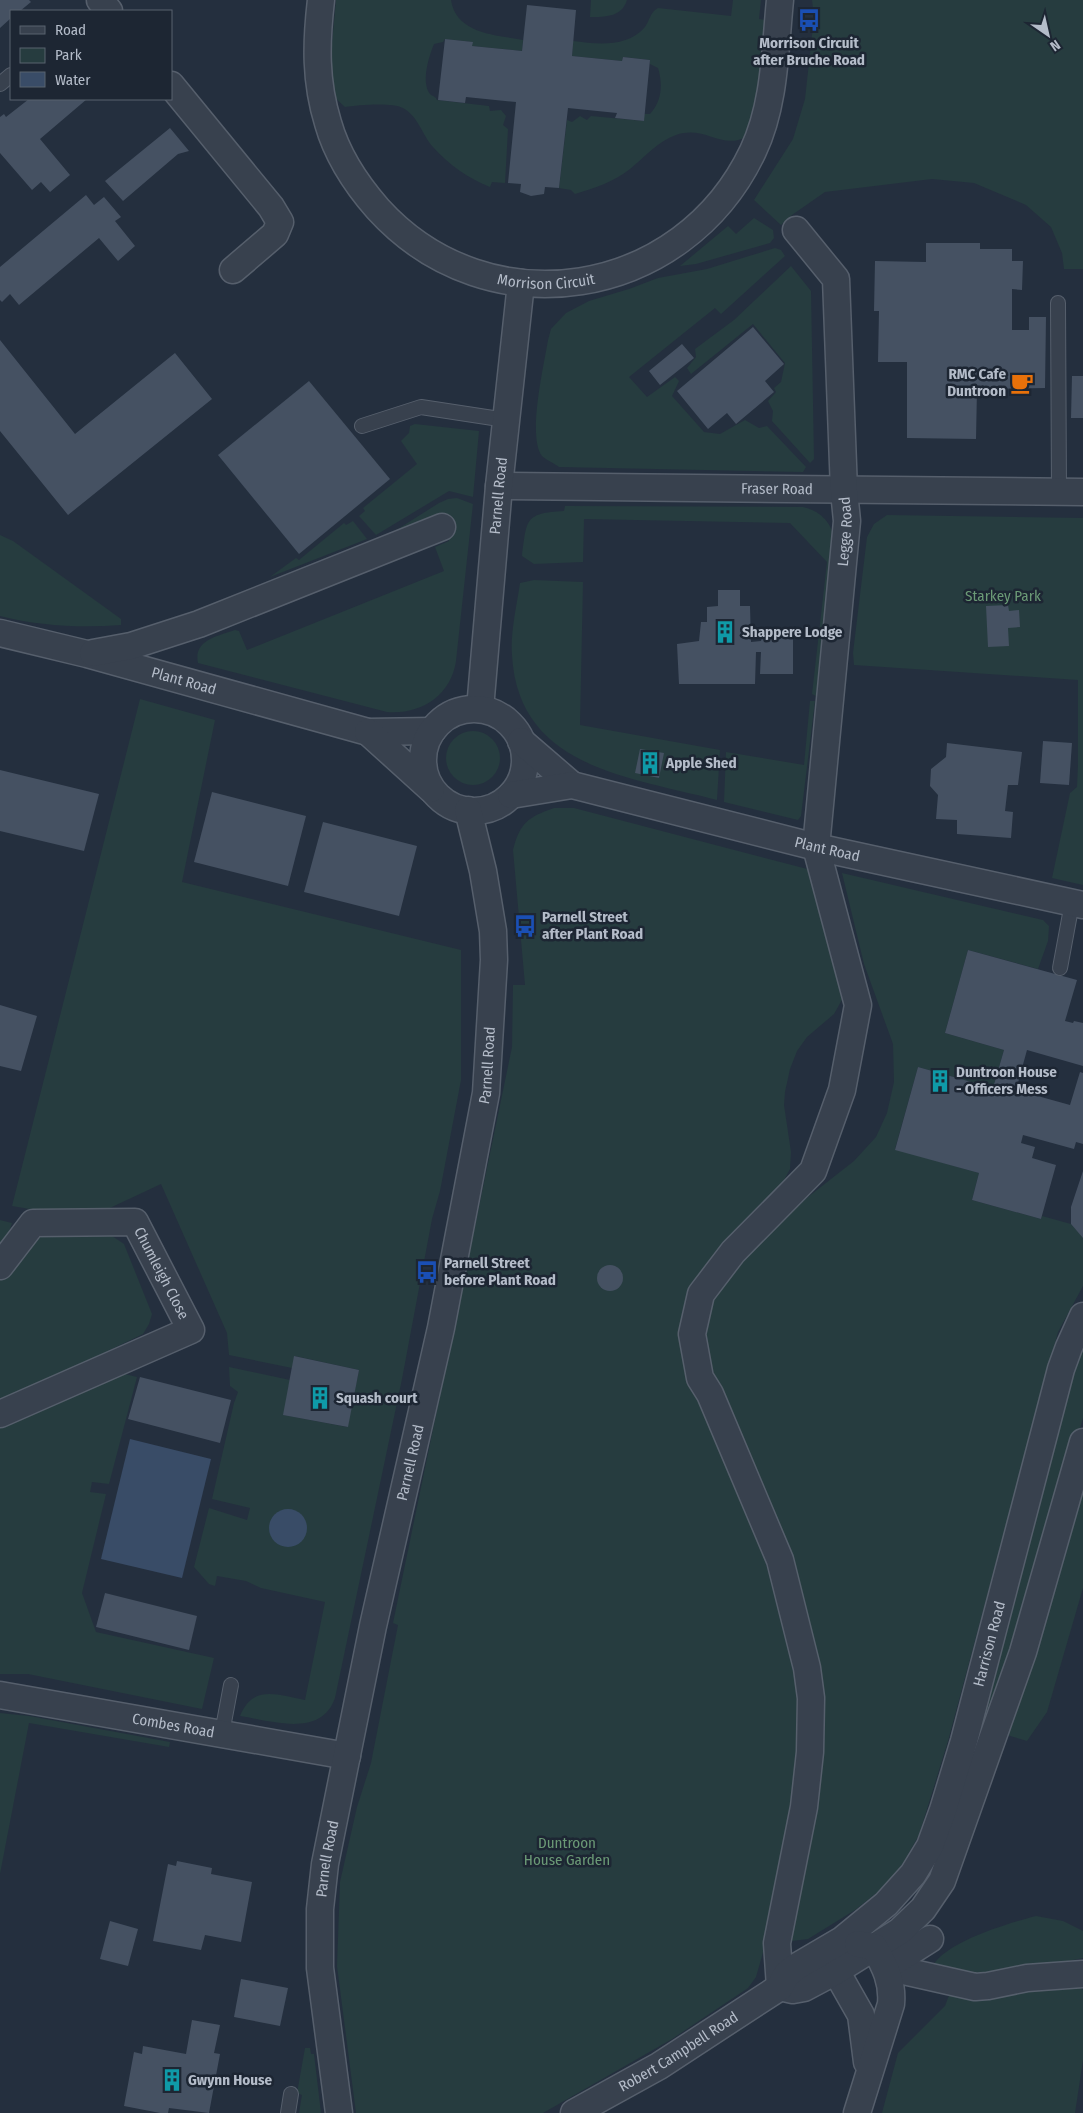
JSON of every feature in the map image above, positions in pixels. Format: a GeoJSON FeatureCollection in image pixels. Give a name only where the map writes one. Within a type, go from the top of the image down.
{"type":"FeatureCollection","features":[{"type":"Feature","properties":{"kind":"street"},"geometry":{"type":"LineString","coordinates":[[100,0],[108,10]]}},
{"type":"Feature","properties":{"kind":"street","name":"Morrison Circuit"},"geometry":{"type":"LineString","coordinates":[[321,0],[316,58],[322,101],[336,144],[359,184],[393,224],[417,243],[444,258],[476,273],[502,281],[540,284],[571,282],[618,272],[662,252],[685,236],[709,215],[735,183],[754,150],[761,133],[771,85],[780,0]]}},
{"type":"Feature","properties":{"kind":"street"},"geometry":{"type":"LineString","coordinates":[[172,86],[271,206],[280,222],[275,234],[232,270]]}},
{"type":"Feature","properties":{"kind":"street","name":"Legge Road"},"geometry":{"type":"LineString","coordinates":[[796,230],[836,279],[844,491],[847,521],[816,847]]}},
{"type":"Feature","properties":{"kind":"street","name":"Parnell Road"},"geometry":{"type":"LineString","coordinates":[[480,709],[499,486],[521,283]]}},
{"type":"Feature","properties":{"kind":"street","name":"Fraser Road"},"geometry":{"type":"LineString","coordinates":[[499,486],[1071,492]]}},
{"type":"Feature","properties":{"kind":"street"},"geometry":{"type":"LineString","coordinates":[[87,654],[131,646],[199,624],[442,528]]}},
{"type":"Feature","properties":{"kind":"street","name":"Plant Road"},"geometry":{"type":"LineString","coordinates":[[0,633],[87,654],[368,732],[432,731]]}},
{"type":"Feature","properties":{"kind":"street"},"geometry":{"type":"LineString","coordinates":[[480,709],[498,715],[505,720],[512,726],[521,740],[525,757],[521,780],[511,795],[497,806],[480,810],[468,810],[451,806],[437,795],[427,781],[422,767],[425,747],[432,731],[445,718],[461,711],[480,709]]}},
{"type":"Feature","properties":{"kind":"street","name":"Plant Road"},"geometry":{"type":"LineString","coordinates":[[368,732],[437,795]]}},
{"type":"Feature","properties":{"kind":"street","name":"Plant Road"},"geometry":{"type":"LineString","coordinates":[[521,740],[572,785]]}},
{"type":"Feature","properties":{"kind":"street","name":"Plant Road"},"geometry":{"type":"LineString","coordinates":[[511,795],[572,785],[816,847],[1077,904]]}},
{"type":"Feature","properties":{"kind":"street","name":"Parnell Road"},"geometry":{"type":"LineString","coordinates":[[339,2113],[320,1968],[319,1936],[325,1864],[373,1626],[441,1328],[486,1093],[494,960],[493,931],[483,871],[468,810]]}},
{"type":"Feature","properties":{"kind":"street"},"geometry":{"type":"LineString","coordinates":[[816,847],[858,1005],[842,1090],[813,1171],[733,1252],[702,1294],[692,1334],[700,1378],[710,1394],[780,1560],[808,1668],[811,1698],[810,1752],[804,1807],[777,1943],[780,1987],[793,1990],[804,1988],[836,1971],[930,1939]]}},
{"type":"Feature","properties":{"kind":"street","name":"Chumleigh Close"},"geometry":{"type":"LineString","coordinates":[[0,1266],[33,1223],[136,1222],[192,1330],[0,1414]]}},
{"type":"Feature","properties":{"kind":"street","name":"Harrison Road"},"geometry":{"type":"LineString","coordinates":[[842,1940],[866,1922],[901,1888],[919,1866],[930,1846],[944,1810],[1062,1369],[1069,1347],[1083,1316]]}},
{"type":"Feature","properties":{"kind":"street"},"geometry":{"type":"LineString","coordinates":[[880,1957],[900,1931],[916,1916],[937,1890],[944,1874],[1023,1652],[1083,1442]]}},
{"type":"Feature","properties":{"kind":"street","name":"Combes Road"},"geometry":{"type":"LineString","coordinates":[[0,1695],[347,1756]]}},
{"type":"Feature","properties":{"kind":"street"},"geometry":{"type":"LineString","coordinates":[[868,2074],[866,2038],[861,2015],[836,1971],[842,1940],[880,1957],[975,1986],[988,1986],[1028,1978],[1083,1974]]}},
{"type":"Feature","properties":{"kind":"street","name":"Robert Campbell Road"},"geometry":{"type":"LineString","coordinates":[[574,2113],[659,2066],[780,1987],[786,1975],[802,1962],[842,1940]]}},
{"type":"Feature","properties":{"kind":"street"},"geometry":{"type":"LineString","coordinates":[[857,2113],[891,2004],[892,1990],[880,1957]]}},
{"type":"Feature","properties":{"kind":"lane"},"geometry":{"type":"LineString","coordinates":[[88,10],[100,0]]}},
{"type":"Feature","properties":{"kind":"lane"},"geometry":{"type":"LineString","coordinates":[[0,84],[10,76]]}},
{"type":"Feature","properties":{"kind":"lane"},"geometry":{"type":"LineString","coordinates":[[1058,303],[1071,492]]}},
{"type":"Feature","properties":{"kind":"lane"},"geometry":{"type":"LineString","coordinates":[[362,426],[421,408],[506,420]]}},
{"type":"Feature","properties":{"kind":"lane"},"geometry":{"type":"LineString","coordinates":[[1060,968],[1077,904]]}},
{"type":"Feature","properties":{"kind":"lane"},"geometry":{"type":"LineString","coordinates":[[222,1733],[231,1685]]}},
{"type":"Feature","properties":{"kind":"lane"},"geometry":{"type":"LineString","coordinates":[[288,2113],[291,2094]]}},
{"type":"Feature","properties":{"kind":"green space"},"geometry":{"type":"Polygon","coordinates":[[[336,0],[451,0],[454,11],[469,26],[490,34],[523,40],[522,51],[472,46],[472,42],[445,39],[443,42],[434,44],[426,77],[428,90],[437,100],[489,106],[490,111],[501,110],[506,116],[503,125],[508,129],[505,183],[492,182],[490,187],[459,170],[433,147],[417,121],[403,108],[383,105],[345,107],[332,95],[329,77],[336,0]]]}},
{"type":"Feature","properties":{"kind":"green space"},"geometry":{"type":"Polygon","coordinates":[[[591,0],[627,0],[625,6],[617,13],[607,16],[590,17],[591,0]]]}},
{"type":"Feature","properties":{"kind":"green space"},"geometry":{"type":"Polygon","coordinates":[[[733,0],[761,0],[759,19],[766,20],[758,96],[746,137],[729,141],[696,133],[676,135],[657,145],[624,174],[611,181],[575,194],[571,190],[559,188],[567,120],[572,122],[580,116],[587,120],[591,116],[644,121],[644,114],[650,114],[654,109],[660,92],[661,80],[658,68],[650,64],[650,60],[623,57],[622,61],[572,56],[573,41],[611,43],[630,38],[638,34],[645,27],[652,14],[658,8],[731,16],[733,0]]]}},
{"type":"Feature","properties":{"kind":"green space"},"geometry":{"type":"Polygon","coordinates":[[[812,0],[1083,0],[1083,269],[1064,269],[1062,253],[1051,227],[1026,205],[974,183],[932,179],[825,192],[781,225],[754,200],[793,139],[805,99],[814,17],[812,0]]]}},
{"type":"Feature","properties":{"kind":"green space"},"geometry":{"type":"Polygon","coordinates":[[[754,218],[773,230],[774,238],[770,243],[696,264],[680,266],[728,226],[736,234],[754,218]]]}},
{"type":"Feature","properties":{"kind":"green space"},"geometry":{"type":"Polygon","coordinates":[[[775,248],[781,250],[785,256],[721,314],[715,308],[629,377],[647,397],[675,377],[679,381],[672,396],[704,432],[720,434],[745,420],[759,428],[767,426],[806,467],[803,472],[559,467],[542,456],[538,447],[536,433],[540,383],[551,329],[566,313],[589,301],[658,278],[707,269],[775,248]]]}},
{"type":"Feature","properties":{"kind":"green space"},"geometry":{"type":"Polygon","coordinates":[[[791,266],[811,291],[814,459],[810,463],[772,421],[773,411],[768,401],[776,392],[774,388],[781,382],[785,363],[753,324],[691,374],[687,368],[696,357],[695,349],[734,320],[791,266]]]}},
{"type":"Feature","properties":{"kind":"green space"},"geometry":{"type":"Polygon","coordinates":[[[415,424],[479,431],[473,497],[449,491],[376,535],[359,516],[365,511],[363,508],[417,464],[401,441],[409,433],[410,426],[415,424]]]}},
{"type":"Feature","properties":{"kind":"green space"},"geometry":{"type":"Polygon","coordinates":[[[457,498],[473,504],[456,661],[448,684],[432,701],[411,710],[387,712],[198,663],[197,655],[199,649],[208,640],[221,634],[235,630],[239,631],[247,650],[444,571],[435,547],[449,541],[440,517],[390,534],[439,503],[457,498]]]}},
{"type":"Feature","properties":{"kind":"green space"},"geometry":{"type":"Polygon","coordinates":[[[565,506],[803,507],[820,514],[831,528],[834,540],[816,696],[812,694],[827,562],[790,523],[584,519],[583,562],[534,564],[522,556],[525,534],[530,521],[541,514],[564,511],[565,506]]]}},
{"type":"Feature","properties":{"kind":"green space","name":"Starkey Park"},"geometry":{"type":"Polygon","coordinates":[[[887,515],[1083,518],[1083,885],[1052,878],[1070,793],[1077,787],[1078,680],[854,665],[853,653],[867,537],[874,524],[887,515]]]}},
{"type":"Feature","properties":{"kind":"green space"},"geometry":{"type":"Polygon","coordinates":[[[353,521],[367,539],[270,577],[296,558],[299,560],[344,523],[346,525],[353,521]]]}},
{"type":"Feature","properties":{"kind":"green space"},"geometry":{"type":"Polygon","coordinates":[[[0,535],[13,541],[121,619],[121,625],[60,625],[0,616],[0,535]]]}},
{"type":"Feature","properties":{"kind":"green space"},"geometry":{"type":"Polygon","coordinates":[[[534,580],[583,582],[580,725],[720,750],[717,800],[649,784],[615,774],[584,761],[557,744],[534,722],[519,693],[512,647],[520,583],[534,580]]]}},
{"type":"Feature","properties":{"kind":"green space"},"geometry":{"type":"Polygon","coordinates":[[[140,699],[215,720],[182,882],[461,950],[461,1080],[440,1191],[432,1219],[402,1379],[335,1698],[328,1710],[319,1718],[307,1723],[280,1723],[240,1716],[245,1706],[252,1699],[267,1694],[305,1700],[325,1602],[261,1588],[246,1581],[217,1576],[215,1586],[209,1584],[194,1567],[209,1508],[247,1520],[250,1508],[212,1499],[238,1392],[230,1386],[229,1367],[290,1380],[284,1415],[347,1427],[359,1370],[295,1356],[292,1368],[229,1355],[227,1333],[161,1184],[97,1214],[71,1216],[12,1206],[140,699]]]}},
{"type":"Feature","properties":{"kind":"green space"},"geometry":{"type":"Polygon","coordinates":[[[810,701],[815,701],[801,816],[798,820],[724,802],[726,752],[804,765],[810,701]]]}},
{"type":"Feature","properties":{"kind":"green space"},"geometry":{"type":"Polygon","coordinates":[[[473,731],[483,733],[492,739],[498,748],[500,758],[498,768],[492,777],[483,783],[473,785],[463,783],[454,777],[448,768],[446,758],[448,748],[454,739],[463,733],[473,731]]]}},
{"type":"Feature","properties":{"kind":"green space","name":"Duntroon House Garden"},"geometry":{"type":"Polygon","coordinates":[[[554,808],[574,808],[815,871],[843,998],[834,1014],[807,1037],[797,1051],[790,1069],[784,1105],[791,1152],[790,1169],[783,1182],[765,1204],[742,1224],[715,1252],[688,1293],[683,1309],[680,1339],[743,1498],[796,1651],[802,1708],[794,1792],[776,1907],[756,1977],[748,1988],[672,2039],[543,2113],[356,2113],[337,1966],[340,1882],[357,1807],[371,1763],[398,1625],[393,1623],[512,1047],[513,985],[525,985],[513,850],[519,833],[526,822],[554,808]]]}},
{"type":"Feature","properties":{"kind":"green space"},"geometry":{"type":"Polygon","coordinates":[[[842,873],[1043,920],[1049,926],[1048,941],[1038,969],[968,950],[945,1033],[1004,1050],[993,1088],[918,1067],[895,1149],[979,1173],[972,1200],[1041,1219],[1042,1216],[1071,1224],[1083,1237],[1083,1286],[1058,1332],[948,1741],[919,1835],[902,1865],[879,1891],[855,1910],[808,1939],[792,1941],[789,1937],[817,1771],[773,1512],[707,1355],[705,1330],[715,1295],[754,1246],[808,1197],[854,1161],[876,1137],[887,1113],[894,1082],[893,1044],[864,964],[842,873]]]}},
{"type":"Feature","properties":{"kind":"green space"},"geometry":{"type":"Polygon","coordinates":[[[0,1220],[12,1223],[8,1235],[0,1247],[0,1220]]]}},
{"type":"Feature","properties":{"kind":"green space"},"geometry":{"type":"Polygon","coordinates":[[[35,1232],[112,1236],[124,1244],[152,1314],[143,1334],[0,1403],[0,1278],[35,1232]]]}},
{"type":"Feature","properties":{"kind":"green space"},"geometry":{"type":"Polygon","coordinates":[[[1083,1341],[1083,1418],[1015,1657],[987,1733],[977,1729],[1072,1372],[1083,1341]]]}},
{"type":"Feature","properties":{"kind":"green space"},"geometry":{"type":"Polygon","coordinates":[[[112,1371],[137,1377],[109,1484],[92,1482],[90,1492],[106,1494],[82,1593],[96,1632],[214,1658],[202,1709],[28,1674],[0,1674],[0,1425],[112,1371]]]}},
{"type":"Feature","properties":{"kind":"green space"},"geometry":{"type":"Polygon","coordinates":[[[1083,1477],[1083,1588],[1047,1712],[1027,1741],[1007,1735],[1083,1477]]]}},
{"type":"Feature","properties":{"kind":"green space"},"geometry":{"type":"Polygon","coordinates":[[[0,1713],[29,1716],[170,1742],[169,1747],[29,1723],[0,1874],[0,1713]]]}},
{"type":"Feature","properties":{"kind":"green space"},"geometry":{"type":"Polygon","coordinates":[[[1036,1916],[1063,1921],[1083,1931],[1083,1958],[994,1977],[930,1971],[936,1961],[960,1943],[993,1929],[1036,1916]]]}},
{"type":"Feature","properties":{"kind":"green space"},"geometry":{"type":"Polygon","coordinates":[[[1076,1983],[1083,1990],[1083,2060],[1075,2113],[882,2113],[898,2053],[945,2006],[951,1990],[1076,1983]]]}},
{"type":"Feature","properties":{"kind":"green space"},"geometry":{"type":"Polygon","coordinates":[[[305,2048],[310,2048],[311,2054],[314,2054],[321,2113],[299,2113],[302,2095],[297,2093],[305,2048]]]}},
{"type":"Feature","properties":{"kind":"water"},"geometry":{"type":"Polygon","coordinates":[[[130,1439],[211,1459],[182,1578],[101,1559],[130,1439]]]}},
{"type":"Feature","properties":{"kind":"water"},"geometry":{"type":"Polygon","coordinates":[[[288,1509],[302,1514],[307,1528],[302,1542],[288,1547],[274,1542],[269,1528],[274,1514],[288,1509]]]}},
{"type":"Feature","properties":{"kind":"building"},"geometry":{"type":"Polygon","coordinates":[[[0,0],[29,0],[31,2],[21,10],[10,10],[10,19],[0,28],[0,0]]]}},
{"type":"Feature","properties":{"kind":"building"},"geometry":{"type":"Polygon","coordinates":[[[527,5],[576,10],[572,56],[622,61],[623,57],[650,60],[644,121],[615,118],[617,113],[568,108],[559,188],[545,187],[544,194],[531,196],[520,192],[521,184],[508,183],[516,102],[466,97],[465,103],[438,100],[445,39],[473,42],[472,46],[522,51],[527,5]]]}},
{"type":"Feature","properties":{"kind":"building"},"geometry":{"type":"Polygon","coordinates":[[[28,100],[86,100],[40,139],[70,175],[50,192],[41,182],[32,190],[0,153],[0,117],[4,114],[6,117],[28,100]]]}},
{"type":"Feature","properties":{"kind":"building"},"geometry":{"type":"Polygon","coordinates":[[[170,128],[189,151],[178,154],[123,201],[105,181],[170,128]]]}},
{"type":"Feature","properties":{"kind":"building"},"geometry":{"type":"Polygon","coordinates":[[[86,195],[94,205],[104,197],[121,217],[115,221],[135,246],[118,261],[99,238],[19,305],[10,294],[2,302],[0,300],[0,267],[86,195]]]}},
{"type":"Feature","properties":{"kind":"building"},"geometry":{"type":"Polygon","coordinates":[[[926,243],[980,243],[980,249],[1012,249],[1012,261],[1023,261],[1022,290],[1012,289],[1012,330],[1029,330],[1029,317],[1046,317],[1045,388],[977,389],[976,439],[907,438],[907,362],[878,362],[879,311],[874,311],[875,261],[926,262],[926,243]]]}},
{"type":"Feature","properties":{"kind":"building"},"geometry":{"type":"Polygon","coordinates":[[[753,327],[784,364],[765,381],[774,392],[736,424],[727,413],[708,429],[677,391],[753,327]]]}},
{"type":"Feature","properties":{"kind":"building"},"geometry":{"type":"Polygon","coordinates":[[[0,340],[75,434],[175,353],[212,399],[68,515],[0,431],[0,340]]]}},
{"type":"Feature","properties":{"kind":"building"},"geometry":{"type":"Polygon","coordinates":[[[682,344],[694,358],[660,385],[649,371],[682,344]]]}},
{"type":"Feature","properties":{"kind":"building"},"geometry":{"type":"Polygon","coordinates":[[[1072,376],[1083,376],[1083,418],[1071,418],[1072,376]]]}},
{"type":"Feature","properties":{"kind":"building"},"geometry":{"type":"Polygon","coordinates":[[[309,381],[390,479],[299,554],[218,455],[309,381]]]}},
{"type":"Feature","properties":{"kind":"building","name":"Shappere Lodge"},"geometry":{"type":"Polygon","coordinates":[[[718,590],[740,590],[740,606],[750,606],[751,642],[761,641],[762,637],[793,638],[793,674],[760,674],[761,652],[756,652],[755,684],[679,684],[677,644],[699,641],[701,622],[707,622],[707,607],[718,606],[718,590]]]}},
{"type":"Feature","properties":{"kind":"building"},"geometry":{"type":"Polygon","coordinates":[[[1008,605],[1009,611],[1019,610],[1020,627],[1008,628],[1009,646],[988,647],[986,606],[1008,605]]]}},
{"type":"Feature","properties":{"kind":"building"},"geometry":{"type":"Polygon","coordinates":[[[1043,741],[1072,743],[1069,785],[1040,783],[1043,741]]]}},
{"type":"Feature","properties":{"kind":"building"},"geometry":{"type":"Polygon","coordinates":[[[947,743],[1022,752],[1018,785],[1008,785],[1005,811],[1013,812],[1011,838],[957,834],[957,820],[936,819],[938,795],[930,786],[931,769],[946,757],[947,743]]]}},
{"type":"Feature","properties":{"kind":"building","name":"Apple Shed"},"geometry":{"type":"Polygon","coordinates":[[[640,749],[664,753],[659,778],[635,773],[640,749]]]}},
{"type":"Feature","properties":{"kind":"building"},"geometry":{"type":"Polygon","coordinates":[[[0,770],[99,794],[84,851],[0,831],[0,770]]]}},
{"type":"Feature","properties":{"kind":"building"},"geometry":{"type":"Polygon","coordinates":[[[212,792],[306,816],[288,886],[194,862],[212,792]]]}},
{"type":"Feature","properties":{"kind":"building"},"geometry":{"type":"Polygon","coordinates":[[[323,822],[417,846],[399,916],[304,892],[323,822]]]}},
{"type":"Feature","properties":{"kind":"building","name":"Duntroon House - Officers Mess"},"geometry":{"type":"Polygon","coordinates":[[[968,950],[1077,980],[1065,1021],[1083,1023],[1083,1066],[1027,1050],[1016,1090],[1070,1105],[1080,1072],[1083,1073],[1083,1144],[1076,1142],[1074,1149],[1023,1135],[1021,1143],[1035,1147],[1032,1158],[1056,1165],[1041,1219],[972,1200],[979,1173],[895,1150],[918,1067],[993,1088],[1004,1050],[945,1033],[968,950]]]}},
{"type":"Feature","properties":{"kind":"building"},"geometry":{"type":"Polygon","coordinates":[[[0,1005],[37,1016],[21,1071],[0,1066],[0,1005]]]}},
{"type":"Feature","properties":{"kind":"building"},"geometry":{"type":"Polygon","coordinates":[[[1083,1171],[1083,1238],[1071,1224],[1071,1207],[1083,1171]]]}},
{"type":"Feature","properties":{"kind":"building"},"geometry":{"type":"Polygon","coordinates":[[[610,1265],[619,1269],[623,1278],[619,1287],[610,1291],[601,1287],[597,1278],[601,1269],[610,1265]]]}},
{"type":"Feature","properties":{"kind":"building","name":"Squash court"},"geometry":{"type":"Polygon","coordinates":[[[294,1356],[359,1370],[348,1427],[283,1415],[294,1356]]]}},
{"type":"Feature","properties":{"kind":"building"},"geometry":{"type":"Polygon","coordinates":[[[140,1377],[231,1400],[220,1443],[128,1419],[140,1377]]]}},
{"type":"Feature","properties":{"kind":"building"},"geometry":{"type":"Polygon","coordinates":[[[105,1593],[197,1616],[189,1650],[96,1627],[105,1593]]]}},
{"type":"Feature","properties":{"kind":"building"},"geometry":{"type":"Polygon","coordinates":[[[177,1861],[212,1868],[211,1874],[252,1882],[241,1942],[205,1935],[201,1950],[153,1941],[168,1864],[176,1866],[177,1861]]]}},
{"type":"Feature","properties":{"kind":"building"},"geometry":{"type":"Polygon","coordinates":[[[110,1921],[138,1929],[128,1966],[100,1959],[110,1921]]]}},
{"type":"Feature","properties":{"kind":"building"},"geometry":{"type":"Polygon","coordinates":[[[241,1979],[288,1988],[280,2026],[234,2017],[241,1979]]]}},
{"type":"Feature","properties":{"kind":"building","name":"Gwynn House"},"geometry":{"type":"Polygon","coordinates":[[[192,2020],[220,2025],[214,2053],[220,2054],[209,2113],[169,2108],[168,2113],[160,2113],[124,2106],[134,2052],[142,2054],[143,2046],[186,2054],[192,2020]]]}},
{"type":"Feature","properties":{"kind":"place","name":"Morrison Circuit after Bruche Road"},"geometry":{"type":"Point","coordinates":[809,20]}},
{"type":"Feature","properties":{"kind":"place","name":"RMC Cafe Duntroon"},"geometry":{"type":"Point","coordinates":[1022,383]}},
{"type":"Feature","properties":{"kind":"place","name":"Shappere Lodge"},"geometry":{"type":"Point","coordinates":[725,632]}},
{"type":"Feature","properties":{"kind":"place","name":"Apple Shed"},"geometry":{"type":"Point","coordinates":[650,763]}},
{"type":"Feature","properties":{"kind":"place","name":"Parnell Street after Plant Road"},"geometry":{"type":"Point","coordinates":[525,926]}},
{"type":"Feature","properties":{"kind":"place","name":"Duntroon House - Officers Mess"},"geometry":{"type":"Point","coordinates":[940,1081]}},
{"type":"Feature","properties":{"kind":"place","name":"Parnell Street before Plant Road"},"geometry":{"type":"Point","coordinates":[427,1272]}},
{"type":"Feature","properties":{"kind":"place","name":"Squash court"},"geometry":{"type":"Point","coordinates":[320,1398]}},
{"type":"Feature","properties":{"kind":"place","name":"Gwynn House"},"geometry":{"type":"Point","coordinates":[172,2080]}}]}
